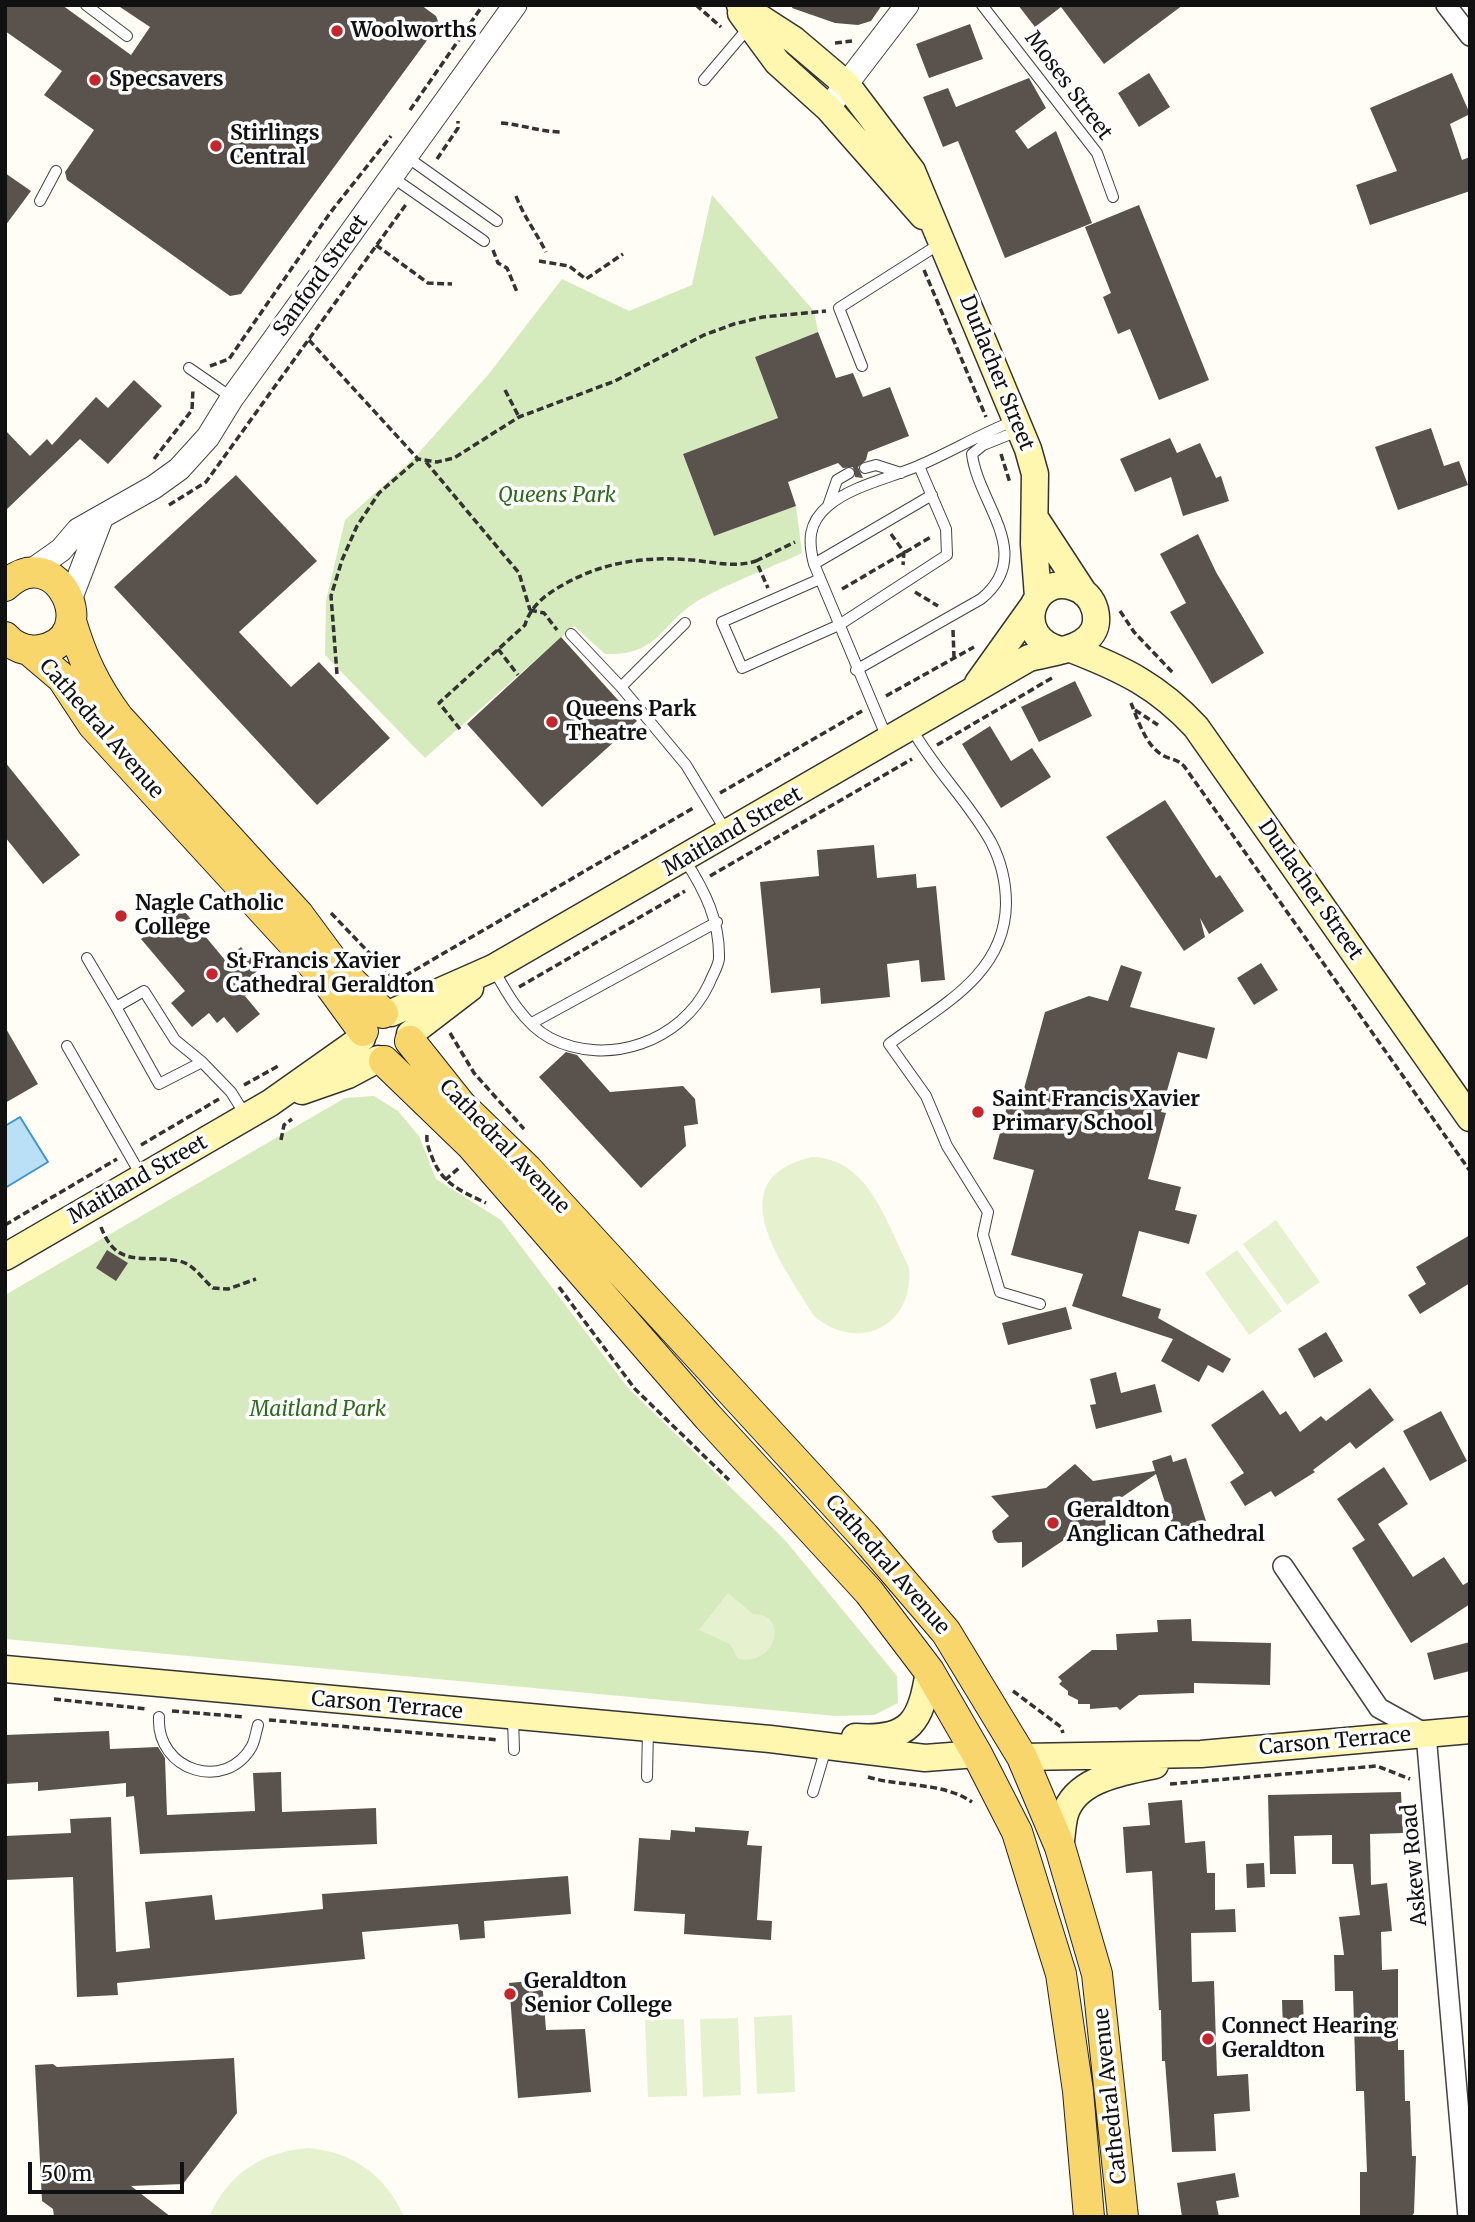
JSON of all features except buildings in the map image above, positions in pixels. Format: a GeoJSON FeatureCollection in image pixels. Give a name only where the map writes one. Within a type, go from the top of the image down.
{"type":"FeatureCollection","features":[{"type":"Feature","properties":{"kind":"main road","name":"Durlacher Street"},"geometry":{"type":"LineString","coordinates":[[742,12],[794,40],[847,85],[912,171],[1020,425],[1035,474],[1036,601]]}},
{"type":"Feature","properties":{"kind":"main road","name":"Durlacher Street"},"geometry":{"type":"LineString","coordinates":[[742,12],[777,62],[828,108],[939,236]]}},
{"type":"Feature","properties":{"kind":"main road"},"geometry":{"type":"LineString","coordinates":[[1037,521],[1084,593],[1095,610],[1096,620],[1088,638],[1066,649],[1042,642],[1032,625],[1036,601],[1046,590],[1065,585],[1084,593]]}},
{"type":"Feature","properties":{"kind":"main road"},"geometry":{"type":"LineString","coordinates":[[13,577],[38,573],[58,582],[71,610],[67,631],[51,646],[17,644]]}},
{"type":"Feature","properties":{"kind":"main road","name":"Maitland Street"},"geometry":{"type":"LineString","coordinates":[[971,693],[1036,601]]}},
{"type":"Feature","properties":{"kind":"main road","name":"Cathedral Avenue"},"geometry":{"type":"LineString","coordinates":[[71,610],[86,668],[118,717],[298,914],[385,1036],[471,1145],[708,1417],[838,1557],[929,1671],[977,1754],[1017,1832],[1060,1974],[1078,2091],[1089,2217]]}},
{"type":"Feature","properties":{"kind":"main road","name":"Durlacher Street"},"geometry":{"type":"LineString","coordinates":[[1096,620],[1137,676],[1176,706],[1196,727],[1470,1118]]}},
{"type":"Feature","properties":{"kind":"main road","name":"Cathedral Avenue"},"geometry":{"type":"LineString","coordinates":[[17,644],[62,678],[93,725],[323,976],[527,1169],[864,1536],[946,1632],[1021,1758],[1060,1847],[1097,1974],[1124,2217]]}},
{"type":"Feature","properties":{"kind":"main road","name":"Durlacher Street"},"geometry":{"type":"LineString","coordinates":[[1066,649],[1137,676]]}},
{"type":"Feature","properties":{"kind":"main road","name":"Maitland Street"},"geometry":{"type":"LineString","coordinates":[[5,1257],[270,1103],[348,1075],[385,1036],[494,968],[685,860],[1030,658],[1066,649]]}},
{"type":"Feature","properties":{"kind":"main road"},"geometry":{"type":"LineString","coordinates":[[838,1557],[864,1536]]}},
{"type":"Feature","properties":{"kind":"main road"},"geometry":{"type":"LineString","coordinates":[[946,1632],[977,1702],[980,1738],[977,1754]]}},
{"type":"Feature","properties":{"kind":"main road","name":"Carson Terrace"},"geometry":{"type":"LineString","coordinates":[[5,1669],[514,1736],[649,1729],[770,1739],[827,1748],[938,1759],[977,1754]]}},
{"type":"Feature","properties":{"kind":"main road","name":"Carson Terrace"},"geometry":{"type":"LineString","coordinates":[[770,1739],[826,1736],[880,1739],[904,1731],[916,1720],[924,1703],[929,1671]]}},
{"type":"Feature","properties":{"kind":"main road","name":"Carson Terrace"},"geometry":{"type":"LineString","coordinates":[[1021,1758],[1200,1754],[1470,1730]]}},
{"type":"Feature","properties":{"kind":"main road","name":"Carson Terrace"},"geometry":{"type":"LineString","coordinates":[[1060,1847],[1065,1813],[1070,1803],[1093,1782],[1200,1754]]}},
{"type":"Feature","properties":{"kind":"street","name":"Sanford Street"},"geometry":{"type":"LineString","coordinates":[[13,577],[61,550],[78,530],[101,519],[179,468],[208,437],[232,398],[515,5]]}},
{"type":"Feature","properties":{"kind":"street"},"geometry":{"type":"LineString","coordinates":[[828,108],[907,5]]}},
{"type":"Feature","properties":{"kind":"street"},"geometry":{"type":"LineString","coordinates":[[1446,5],[1470,36]]}},
{"type":"Feature","properties":{"kind":"street"},"geometry":{"type":"LineString","coordinates":[[71,610],[101,519]]}},
{"type":"Feature","properties":{"kind":"street"},"geometry":{"type":"LineString","coordinates":[[1283,1566],[1379,1708],[1426,1734]]}},
{"type":"Feature","properties":{"kind":"street","name":"Askew Road"},"geometry":{"type":"LineString","coordinates":[[1426,1734],[1468,2217]]}},
{"type":"Feature","properties":{"kind":"lane"},"geometry":{"type":"LineString","coordinates":[[86,5],[127,36]]}},
{"type":"Feature","properties":{"kind":"lane","name":"Moses Street"},"geometry":{"type":"LineString","coordinates":[[982,5],[1097,153],[1114,197]]}},
{"type":"Feature","properties":{"kind":"lane"},"geometry":{"type":"LineString","coordinates":[[704,80],[742,12]]}},
{"type":"Feature","properties":{"kind":"lane"},"geometry":{"type":"LineString","coordinates":[[407,157],[497,221]]}},
{"type":"Feature","properties":{"kind":"lane"},"geometry":{"type":"LineString","coordinates":[[40,201],[56,171]]}},
{"type":"Feature","properties":{"kind":"lane"},"geometry":{"type":"LineString","coordinates":[[392,177],[484,241]]}},
{"type":"Feature","properties":{"kind":"lane"},"geometry":{"type":"LineString","coordinates":[[862,366],[839,309],[919,258],[939,236]]}},
{"type":"Feature","properties":{"kind":"lane"},"geometry":{"type":"LineString","coordinates":[[189,368],[232,398]]}},
{"type":"Feature","properties":{"kind":"lane"},"geometry":{"type":"LineString","coordinates":[[828,506],[919,466],[991,429],[1020,425]]}},
{"type":"Feature","properties":{"kind":"lane"},"geometry":{"type":"LineString","coordinates":[[856,670],[953,615],[997,586],[1005,559],[999,527],[973,467],[972,454],[1020,425]]}},
{"type":"Feature","properties":{"kind":"lane"},"geometry":{"type":"LineString","coordinates":[[865,468],[876,465],[901,473]]}},
{"type":"Feature","properties":{"kind":"lane"},"geometry":{"type":"LineString","coordinates":[[820,579],[722,622],[742,668],[839,625],[947,555],[947,534],[919,466]]}},
{"type":"Feature","properties":{"kind":"lane"},"geometry":{"type":"LineString","coordinates":[[849,473],[837,480],[828,506],[813,525],[808,541],[814,564],[872,705],[900,735],[925,752],[991,842],[1006,884],[1006,924],[992,959],[969,986],[889,1044],[926,1096],[947,1146],[988,1212],[983,1235],[1000,1292],[1040,1304]]}},
{"type":"Feature","properties":{"kind":"lane"},"geometry":{"type":"LineString","coordinates":[[814,564],[932,495]]}},
{"type":"Feature","properties":{"kind":"lane"},"geometry":{"type":"LineString","coordinates":[[621,687],[685,623]]}},
{"type":"Feature","properties":{"kind":"lane"},"geometry":{"type":"LineString","coordinates":[[571,634],[621,687],[686,765],[728,835]]}},
{"type":"Feature","properties":{"kind":"lane"},"geometry":{"type":"LineString","coordinates":[[494,968],[507,994],[532,1023],[550,1037],[577,1046],[611,1050],[646,1044],[679,1025],[700,1002],[719,962],[717,922],[700,883],[685,860]]}},
{"type":"Feature","properties":{"kind":"lane"},"geometry":{"type":"LineString","coordinates":[[532,1023],[717,922]]}},
{"type":"Feature","properties":{"kind":"lane"},"geometry":{"type":"LineString","coordinates":[[87,958],[159,1084],[202,1062]]}},
{"type":"Feature","properties":{"kind":"lane"},"geometry":{"type":"LineString","coordinates":[[116,1007],[144,991],[175,1040],[202,1062],[231,1092],[247,1117]]}},
{"type":"Feature","properties":{"kind":"lane"},"geometry":{"type":"LineString","coordinates":[[66,1046],[142,1177]]}},
{"type":"Feature","properties":{"kind":"lane"},"geometry":{"type":"LineString","coordinates":[[159,1717],[163,1744],[174,1760],[192,1770],[212,1772],[231,1766],[251,1747],[258,1722]]}},
{"type":"Feature","properties":{"kind":"lane"},"geometry":{"type":"LineString","coordinates":[[647,1777],[649,1729]]}},
{"type":"Feature","properties":{"kind":"lane"},"geometry":{"type":"LineString","coordinates":[[813,1792],[827,1748]]}},
{"type":"Feature","properties":{"kind":"path"},"geometry":{"type":"LineString","coordinates":[[405,117],[483,5]]}},
{"type":"Feature","properties":{"kind":"path"},"geometry":{"type":"LineString","coordinates":[[825,39],[838,43],[861,40]]}},
{"type":"Feature","properties":{"kind":"path"},"geometry":{"type":"LineString","coordinates":[[428,173],[458,128],[458,109]]}},
{"type":"Feature","properties":{"kind":"path"},"geometry":{"type":"LineString","coordinates":[[501,123],[529,125],[538,131],[563,131]]}},
{"type":"Feature","properties":{"kind":"path"},"geometry":{"type":"LineString","coordinates":[[152,462],[192,410],[192,390],[213,363],[229,359],[330,213],[398,128]]}},
{"type":"Feature","properties":{"kind":"path"},"geometry":{"type":"LineString","coordinates":[[166,506],[206,482],[414,193]]}},
{"type":"Feature","properties":{"kind":"path"},"geometry":{"type":"LineString","coordinates":[[516,196],[526,222],[533,226],[546,252]]}},
{"type":"Feature","properties":{"kind":"path"},"geometry":{"type":"LineString","coordinates":[[330,213],[338,218]]}},
{"type":"Feature","properties":{"kind":"path"},"geometry":{"type":"LineString","coordinates":[[367,238],[428,283],[452,284]]}},
{"type":"Feature","properties":{"kind":"path"},"geometry":{"type":"LineString","coordinates":[[539,261],[569,266],[586,279],[624,254]]}},
{"type":"Feature","properties":{"kind":"path"},"geometry":{"type":"LineString","coordinates":[[919,258],[988,423]]}},
{"type":"Feature","properties":{"kind":"path"},"geometry":{"type":"LineString","coordinates":[[508,268],[517,292]]}},
{"type":"Feature","properties":{"kind":"path"},"geometry":{"type":"LineString","coordinates":[[309,340],[418,459],[426,462],[454,458],[519,417],[615,381],[704,335],[763,317],[814,314]]}},
{"type":"Feature","properties":{"kind":"path"},"geometry":{"type":"LineString","coordinates":[[505,390],[519,417]]}},
{"type":"Feature","properties":{"kind":"path"},"geometry":{"type":"LineString","coordinates":[[337,674],[331,596],[342,560],[357,526],[379,493],[418,459]]}},
{"type":"Feature","properties":{"kind":"path"},"geometry":{"type":"LineString","coordinates":[[426,462],[519,573],[530,610],[526,625],[439,703],[460,729]]}},
{"type":"Feature","properties":{"kind":"path"},"geometry":{"type":"LineString","coordinates":[[828,597],[937,533]]}},
{"type":"Feature","properties":{"kind":"path"},"geometry":{"type":"LineString","coordinates":[[904,552],[901,584],[953,615],[954,659]]}},
{"type":"Feature","properties":{"kind":"path"},"geometry":{"type":"LineString","coordinates":[[530,610],[553,590],[582,574],[618,562],[663,558],[728,566],[756,561],[761,572]]}},
{"type":"Feature","properties":{"kind":"path"},"geometry":{"type":"LineString","coordinates":[[530,610],[544,613],[553,621],[557,631],[571,634]]}},
{"type":"Feature","properties":{"kind":"path"},"geometry":{"type":"LineString","coordinates":[[395,982],[979,644]]}},
{"type":"Feature","properties":{"kind":"path"},"geometry":{"type":"LineString","coordinates":[[498,649],[518,675]]}},
{"type":"Feature","properties":{"kind":"path"},"geometry":{"type":"LineString","coordinates":[[507,994],[1040,685]]}},
{"type":"Feature","properties":{"kind":"path"},"geometry":{"type":"LineString","coordinates":[[1149,739],[1161,754],[1175,758],[1184,766],[1470,1171]]}},
{"type":"Feature","properties":{"kind":"path"},"geometry":{"type":"LineString","coordinates":[[329,911],[395,982],[404,986]]}},
{"type":"Feature","properties":{"kind":"path"},"geometry":{"type":"LineString","coordinates":[[443,1027],[448,1031],[460,1024]]}},
{"type":"Feature","properties":{"kind":"path"},"geometry":{"type":"LineString","coordinates":[[5,1225],[288,1061]]}},
{"type":"Feature","properties":{"kind":"path"},"geometry":{"type":"LineString","coordinates":[[428,1132],[426,1141],[438,1172],[454,1188],[489,1204]]}},
{"type":"Feature","properties":{"kind":"path"},"geometry":{"type":"LineString","coordinates":[[445,1180],[461,1166]]}},
{"type":"Feature","properties":{"kind":"path"},"geometry":{"type":"LineString","coordinates":[[99,1221],[108,1245],[129,1258],[181,1261],[194,1267],[213,1288],[228,1289],[256,1279]]}},
{"type":"Feature","properties":{"kind":"path"},"geometry":{"type":"LineString","coordinates":[[50,1697],[80,1703],[246,1718]]}},
{"type":"Feature","properties":{"kind":"path"},"geometry":{"type":"LineString","coordinates":[[258,1722],[514,1736]]}},
{"type":"Feature","properties":{"kind":"path"},"geometry":{"type":"LineString","coordinates":[[1160,1785],[1377,1766],[1402,1778],[1415,1779]]}},
{"type":"Feature","properties":{"kind":"path"},"geometry":{"type":"LineString","coordinates":[[867,1776],[888,1783],[948,1791],[971,1800],[977,1809]]}},
{"type":"Feature","properties":{"kind":"path"},"geometry":{"type":"LineString","coordinates":[[948,1780],[948,1791]]}},
{"type":"Feature","properties":{"kind":"green space","name":"Queens Park"},"geometry":{"type":"Polygon","coordinates":[[[712,195],[814,311],[818,332],[755,357],[778,418],[683,454],[714,536],[796,506],[802,553],[699,600],[659,636],[638,650],[605,654],[574,626],[425,758],[325,655],[326,601],[345,520],[414,458],[488,375],[562,279],[629,311],[692,285],[712,195]]]}},
{"type":"Feature","properties":{"kind":"green space","name":"Maitland Park"},"geometry":{"type":"Polygon","coordinates":[[[374,1096],[398,1111],[419,1136],[436,1179],[501,1220],[628,1388],[785,1540],[897,1676],[898,1703],[874,1715],[836,1716],[5,1639],[5,1295],[345,1098],[374,1096]]]}},
{"type":"Feature","properties":{"kind":"green space"},"geometry":{"type":"Polygon","coordinates":[[[812,1157],[832,1160],[862,1181],[884,1214],[909,1267],[908,1288],[903,1305],[893,1318],[880,1328],[865,1333],[848,1333],[831,1327],[814,1316],[775,1250],[766,1227],[762,1204],[767,1184],[783,1168],[812,1157]]]}},
{"type":"Feature","properties":{"kind":"green space"},"geometry":{"type":"Polygon","coordinates":[[[1276,1220],[1320,1282],[1287,1305],[1243,1244],[1276,1220]]]}},
{"type":"Feature","properties":{"kind":"green space"},"geometry":{"type":"Polygon","coordinates":[[[1237,1250],[1282,1311],[1249,1335],[1205,1273],[1237,1250]]]}},
{"type":"Feature","properties":{"kind":"green space"},"geometry":{"type":"Polygon","coordinates":[[[728,1593],[753,1614],[764,1616],[771,1622],[775,1630],[774,1639],[770,1648],[762,1655],[752,1659],[738,1659],[730,1644],[699,1630],[728,1593]]]}},
{"type":"Feature","properties":{"kind":"green space"},"geometry":{"type":"Polygon","coordinates":[[[792,2015],[795,2092],[757,2094],[754,2017],[792,2015]]]}},
{"type":"Feature","properties":{"kind":"green space"},"geometry":{"type":"Polygon","coordinates":[[[738,2018],[741,2095],[703,2097],[700,2019],[738,2018]]]}},
{"type":"Feature","properties":{"kind":"green space"},"geometry":{"type":"Polygon","coordinates":[[[684,2019],[687,2096],[648,2097],[645,2020],[684,2019]]]}},
{"type":"Feature","properties":{"kind":"green space"},"geometry":{"type":"Polygon","coordinates":[[[308,2148],[339,2155],[366,2168],[388,2189],[404,2217],[209,2217],[226,2189],[248,2168],[275,2154],[308,2148]]]}},
{"type":"Feature","properties":{"kind":"water"},"geometry":{"type":"Polygon","coordinates":[[[20,1117],[48,1162],[5,1188],[5,1126],[20,1117]]]}},
{"type":"Feature","properties":{"kind":"place","name":"Woolworths"},"geometry":{"type":"Point","coordinates":[337,31]}},
{"type":"Feature","properties":{"kind":"place","name":"Specsavers"},"geometry":{"type":"Point","coordinates":[95,80]}},
{"type":"Feature","properties":{"kind":"place","name":"Stirlings Central"},"geometry":{"type":"Point","coordinates":[216,146]}},
{"type":"Feature","properties":{"kind":"place","name":"Queens Park Theatre"},"geometry":{"type":"Point","coordinates":[552,722]}},
{"type":"Feature","properties":{"kind":"place","name":"Nagle Catholic College"},"geometry":{"type":"Point","coordinates":[121,916]}},
{"type":"Feature","properties":{"kind":"place","name":"St Francis Xavier Cathedral Geraldton"},"geometry":{"type":"Point","coordinates":[212,974]}},
{"type":"Feature","properties":{"kind":"place","name":"Saint Francis Xavier Primary School"},"geometry":{"type":"Point","coordinates":[978,1112]}},
{"type":"Feature","properties":{"kind":"place","name":"Geraldton Anglican Cathedral"},"geometry":{"type":"Point","coordinates":[1053,1523]}},
{"type":"Feature","properties":{"kind":"place","name":"Geraldton Senior College"},"geometry":{"type":"Point","coordinates":[510,1994]}},
{"type":"Feature","properties":{"kind":"place","name":"Connect Hearing Geraldton"},"geometry":{"type":"Point","coordinates":[1208,2039]}}]}
